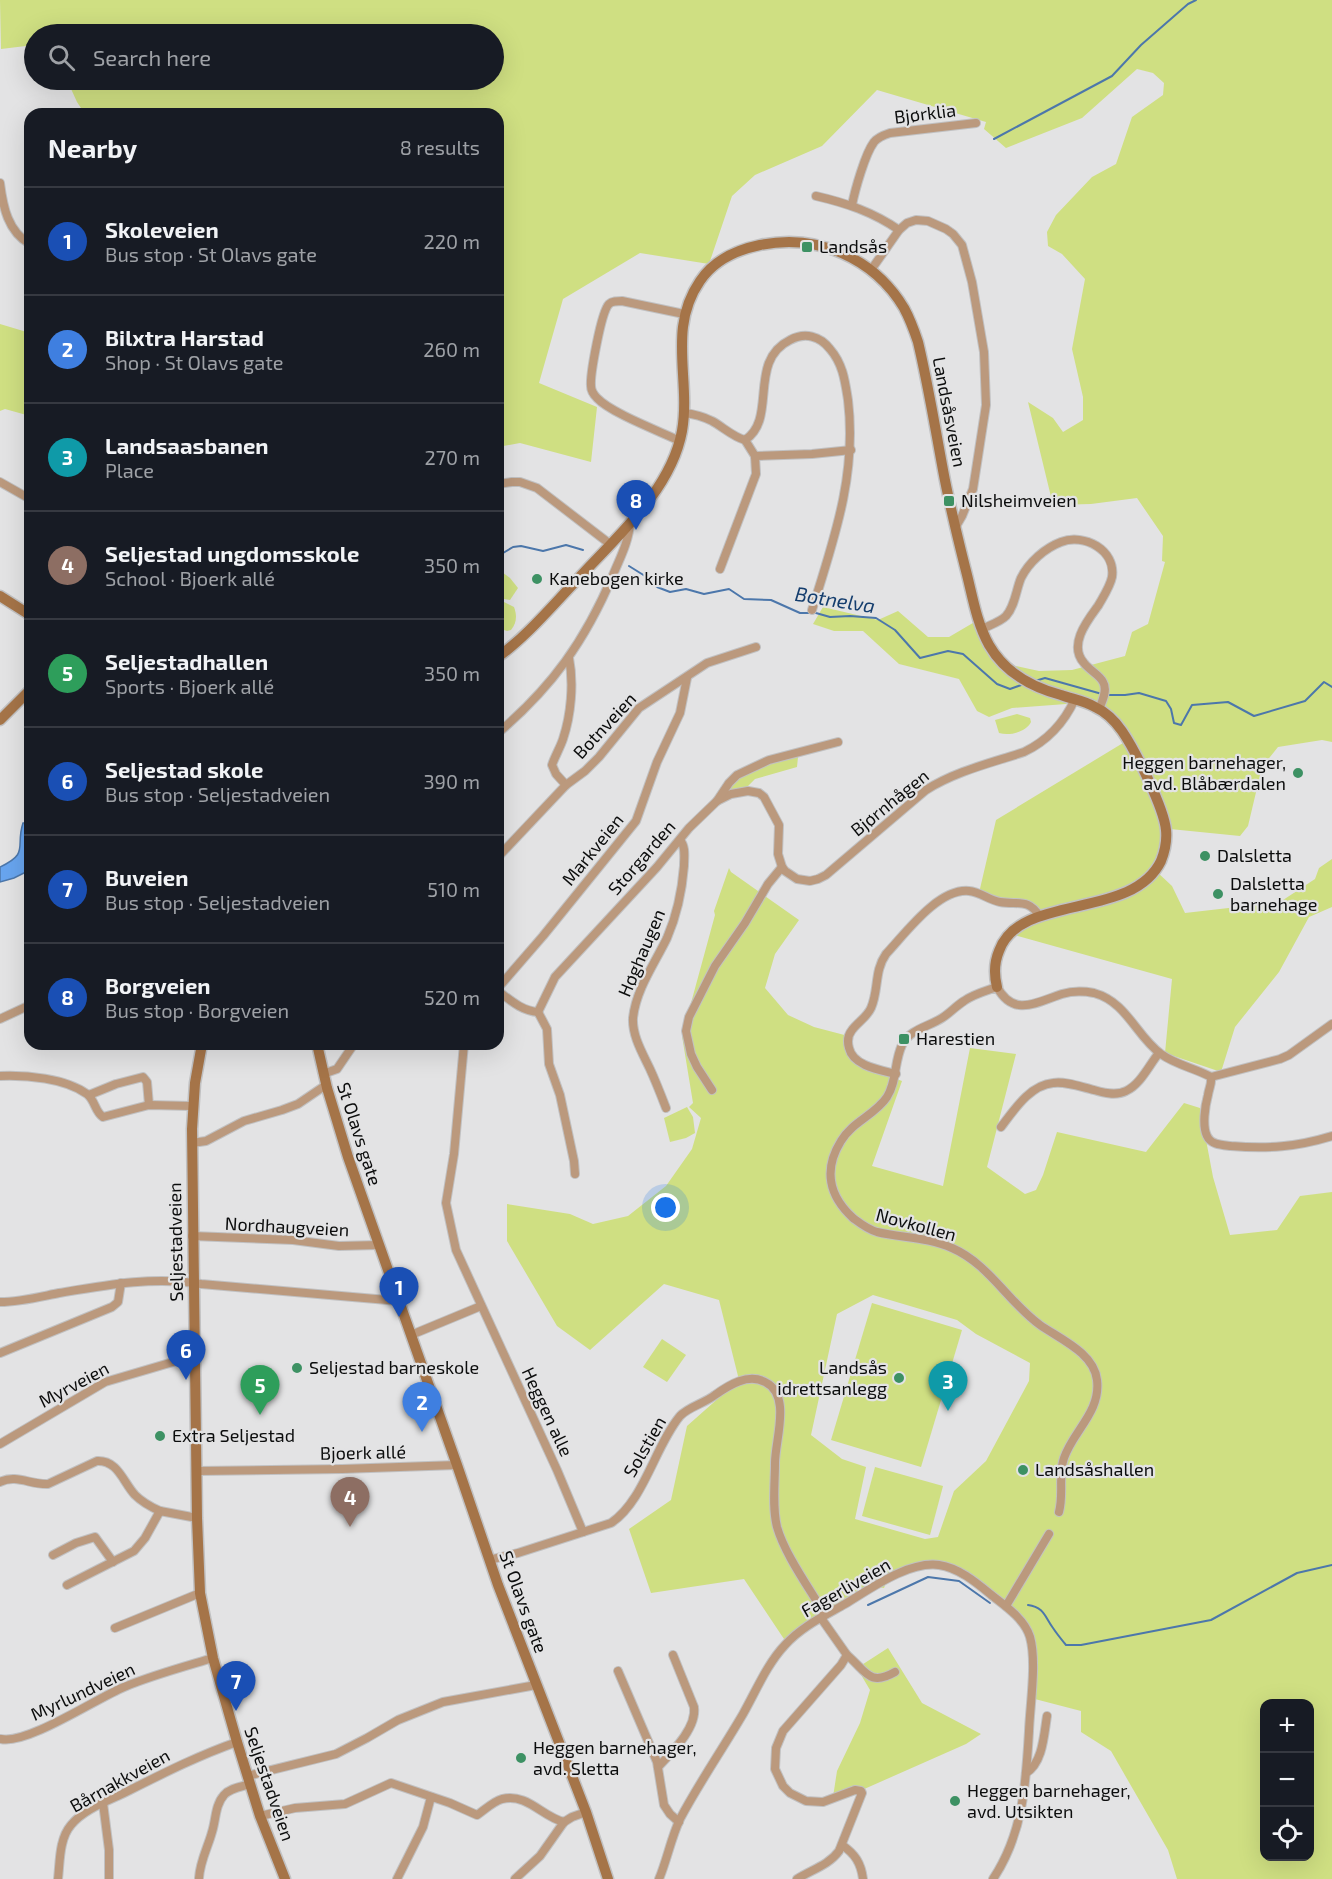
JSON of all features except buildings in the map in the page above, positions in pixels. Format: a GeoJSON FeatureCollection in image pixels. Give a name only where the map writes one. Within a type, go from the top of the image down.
{"type":"FeatureCollection","features":[{"type":"Feature","properties":{"kind":"street","name":"Bjørklia"},"geometry":{"type":"LineString","coordinates":[[852,205],[869,152],[874,142],[880,137],[891,133],[976,123]]}},
{"type":"Feature","properties":{"kind":"street"},"geometry":{"type":"LineString","coordinates":[[0,183],[1,206],[9,223],[24,241]]}},
{"type":"Feature","properties":{"kind":"street"},"geometry":{"type":"LineString","coordinates":[[816,196],[852,205],[872,213],[898,230]]}},
{"type":"Feature","properties":{"kind":"street"},"geometry":{"type":"LineString","coordinates":[[871,270],[898,230],[916,220],[946,229],[962,245],[981,329],[986,389],[985,420],[973,489],[966,509],[955,528]]}},
{"type":"Feature","properties":{"kind":"street","name":"Landsåsveien"},"geometry":{"type":"LineString","coordinates":[[504,652],[540,619],[630,523],[656,490],[680,441],[684,413],[681,342],[684,314],[695,288],[711,268],[727,256],[752,247],[782,242],[816,244],[840,252],[871,270],[898,299],[911,322],[918,342],[955,528],[982,629],[995,655],[1014,675],[1035,687],[1075,699],[1099,709],[1109,717],[1122,731],[1143,770],[1165,824],[1166,838],[1163,856],[1154,873],[1140,886],[1018,926],[1002,943],[995,968],[997,987]]}},
{"type":"Feature","properties":{"kind":"street"},"geometry":{"type":"LineString","coordinates":[[680,441],[600,401],[591,386],[605,310],[611,303],[622,301],[684,314]]}},
{"type":"Feature","properties":{"kind":"street"},"geometry":{"type":"LineString","coordinates":[[746,440],[758,423],[769,360],[783,344],[791,339],[806,336],[820,339],[838,360],[843,371],[851,450],[844,502],[812,610]]}},
{"type":"Feature","properties":{"kind":"street"},"geometry":{"type":"LineString","coordinates":[[684,413],[713,421],[738,438],[746,440],[755,456],[757,466],[755,480],[720,569]]}},
{"type":"Feature","properties":{"kind":"street"},"geometry":{"type":"LineString","coordinates":[[755,456],[851,450]]}},
{"type":"Feature","properties":{"kind":"street"},"geometry":{"type":"LineString","coordinates":[[0,482],[24,496]]}},
{"type":"Feature","properties":{"kind":"street"},"geometry":{"type":"LineString","coordinates":[[504,483],[520,483],[537,488],[610,544]]}},
{"type":"Feature","properties":{"kind":"street"},"geometry":{"type":"LineString","coordinates":[[504,727],[549,685],[569,658],[602,600],[628,538],[630,523]]}},
{"type":"Feature","properties":{"kind":"street"},"geometry":{"type":"LineString","coordinates":[[982,629],[1007,615],[1025,571],[1044,552],[1068,540],[1077,539],[1095,545],[1107,558],[1111,567],[1112,579],[1083,630],[1078,650],[1083,662],[1103,682],[1104,691],[1099,709]]}},
{"type":"Feature","properties":{"kind":"street"},"geometry":{"type":"LineString","coordinates":[[0,596],[24,611]]}},
{"type":"Feature","properties":{"kind":"street","name":"Botnveien"},"geometry":{"type":"LineString","coordinates":[[504,851],[566,785],[599,757],[639,708],[707,663],[756,647]]}},
{"type":"Feature","properties":{"kind":"street"},"geometry":{"type":"LineString","coordinates":[[566,785],[556,774],[552,765],[564,736],[568,717],[571,668],[569,658]]}},
{"type":"Feature","properties":{"kind":"street","name":"Markveien"},"geometry":{"type":"LineString","coordinates":[[504,982],[636,821],[657,762],[680,713],[687,678]]}},
{"type":"Feature","properties":{"kind":"street"},"geometry":{"type":"LineString","coordinates":[[0,720],[24,696]]}},
{"type":"Feature","properties":{"kind":"street","name":"Bjørnhågen"},"geometry":{"type":"LineString","coordinates":[[782,867],[790,875],[804,881],[826,875],[926,790],[952,775],[1035,747],[1055,729],[1068,713],[1075,699]]}},
{"type":"Feature","properties":{"kind":"street"},"geometry":{"type":"LineString","coordinates":[[0,709],[14,705]]}},
{"type":"Feature","properties":{"kind":"street","name":"Storgarden"},"geometry":{"type":"LineString","coordinates":[[538,1012],[555,977],[645,880],[689,828],[717,801],[729,783],[747,769],[779,757],[838,742]]}},
{"type":"Feature","properties":{"kind":"street"},"geometry":{"type":"LineString","coordinates":[[712,1090],[697,1067],[692,1054],[686,1031],[689,1017],[714,966],[746,923],[768,884],[782,867],[778,854],[779,825],[764,797],[748,790],[731,794],[717,801]]}},
{"type":"Feature","properties":{"kind":"street","name":"Høghaugen"},"geometry":{"type":"LineString","coordinates":[[666,1108],[639,1046],[633,1019],[640,992],[668,936],[675,915],[683,880],[684,852],[683,843],[680,840]]}},
{"type":"Feature","properties":{"kind":"street"},"geometry":{"type":"LineString","coordinates":[[896,1074],[859,1062],[850,1053],[848,1041],[852,1030],[871,1009],[878,970],[886,954],[928,910],[955,892],[973,891],[997,901],[1029,904],[1040,917]]}},
{"type":"Feature","properties":{"kind":"street"},"geometry":{"type":"LineString","coordinates":[[997,987],[1013,1003],[1028,1006],[1063,993],[1082,991],[1105,997],[1121,1008],[1159,1053],[1211,1077],[1280,1059],[1332,1024]]}},
{"type":"Feature","properties":{"kind":"street","name":"Novkollen"},"geometry":{"type":"LineString","coordinates":[[997,987],[965,999],[942,1017],[910,1034],[900,1050],[891,1089],[884,1101],[848,1131],[840,1142],[834,1156],[831,1175],[834,1196],[841,1206],[868,1228],[876,1232],[938,1243],[965,1255],[984,1270],[1027,1315],[1089,1360],[1095,1370],[1097,1380],[1096,1400],[1091,1413],[1064,1457],[1062,1500],[1059,1512]]}},
{"type":"Feature","properties":{"kind":"street"},"geometry":{"type":"LineString","coordinates":[[504,994],[519,1006],[531,1012],[538,1012],[547,1029],[549,1064],[562,1106],[575,1174]]}},
{"type":"Feature","properties":{"kind":"street"},"geometry":{"type":"LineString","coordinates":[[0,1019],[24,1008]]}},
{"type":"Feature","properties":{"kind":"street","name":"Seljestadveien"},"geometry":{"type":"LineString","coordinates":[[201,1050],[192,1106],[192,1236],[200,1593],[213,1658],[248,1780],[285,1879]]}},
{"type":"Feature","properties":{"kind":"street","name":"St Olavs gate"},"geometry":{"type":"LineString","coordinates":[[318,1050],[324,1079],[348,1157],[489,1560],[586,1812],[608,1879]]}},
{"type":"Feature","properties":{"kind":"street"},"geometry":{"type":"LineString","coordinates":[[192,1143],[206,1141],[244,1120],[274,1113],[306,1100],[318,1089],[324,1079],[337,1070],[350,1050]]}},
{"type":"Feature","properties":{"kind":"street"},"geometry":{"type":"LineString","coordinates":[[411,1335],[481,1306],[456,1250],[446,1203],[454,1154],[463,1050]]}},
{"type":"Feature","properties":{"kind":"street"},"geometry":{"type":"LineString","coordinates":[[1001,1127],[1023,1099],[1043,1085],[1065,1083],[1117,1094],[1126,1091],[1136,1084],[1159,1053]]}},
{"type":"Feature","properties":{"kind":"street"},"geometry":{"type":"LineString","coordinates":[[0,1076],[41,1077],[70,1086],[89,1095],[99,1115],[103,1117],[149,1105],[192,1106]]}},
{"type":"Feature","properties":{"kind":"street"},"geometry":{"type":"LineString","coordinates":[[89,1095],[116,1084],[143,1077],[147,1082],[149,1105]]}},
{"type":"Feature","properties":{"kind":"street"},"geometry":{"type":"LineString","coordinates":[[1211,1077],[1205,1131],[1208,1139],[1220,1145],[1276,1148],[1332,1136]]}},
{"type":"Feature","properties":{"kind":"street","name":"Nordhaugveien"},"geometry":{"type":"LineString","coordinates":[[192,1236],[293,1240],[339,1246],[379,1245]]}},
{"type":"Feature","properties":{"kind":"street"},"geometry":{"type":"LineString","coordinates":[[0,1302],[22,1301],[107,1284],[147,1281],[194,1282],[399,1301]]}},
{"type":"Feature","properties":{"kind":"street"},"geometry":{"type":"LineString","coordinates":[[0,1353],[112,1307],[118,1302],[121,1283]]}},
{"type":"Feature","properties":{"kind":"street","name":"Heggen alle"},"geometry":{"type":"LineString","coordinates":[[481,1306],[557,1470],[583,1532]]}},
{"type":"Feature","properties":{"kind":"street","name":"Myrveien"},"geometry":{"type":"LineString","coordinates":[[0,1444],[105,1382],[173,1362],[184,1347],[188,1344],[195,1344]]}},
{"type":"Feature","properties":{"kind":"street","name":"Solstien"},"geometry":{"type":"LineString","coordinates":[[489,1560],[611,1523],[623,1513],[682,1414],[706,1402],[729,1385],[747,1380],[763,1380],[776,1391],[780,1402],[780,1425],[775,1459],[777,1525],[782,1540],[823,1616]]}},
{"type":"Feature","properties":{"kind":"street"},"geometry":{"type":"LineString","coordinates":[[0,1482],[14,1478],[48,1484],[97,1461],[104,1461],[115,1467],[142,1502],[160,1511],[197,1518]]}},
{"type":"Feature","properties":{"kind":"street","name":"Bjoerk allé"},"geometry":{"type":"LineString","coordinates":[[197,1471],[457,1465]]}},
{"type":"Feature","properties":{"kind":"street"},"geometry":{"type":"LineString","coordinates":[[67,1585],[134,1551],[150,1530],[160,1511]]}},
{"type":"Feature","properties":{"kind":"street"},"geometry":{"type":"LineString","coordinates":[[1006,1606],[1049,1534]]}},
{"type":"Feature","properties":{"kind":"street"},"geometry":{"type":"LineString","coordinates":[[53,1555],[76,1543],[95,1537],[113,1562]]}},
{"type":"Feature","properties":{"kind":"street","name":"Fagerliveien"},"geometry":{"type":"LineString","coordinates":[[659,1879],[679,1822],[698,1786],[778,1653],[799,1632],[888,1579],[923,1565],[939,1565],[955,1570],[1006,1606],[1016,1615],[1029,1635],[1032,1655],[1023,1801],[1011,1847],[993,1879]]}},
{"type":"Feature","properties":{"kind":"street"},"geometry":{"type":"LineString","coordinates":[[114,1628],[200,1593]]}},
{"type":"Feature","properties":{"kind":"street"},"geometry":{"type":"LineString","coordinates":[[823,1616],[847,1655],[864,1672],[874,1679],[880,1679],[895,1672]]}},
{"type":"Feature","properties":{"kind":"street"},"geometry":{"type":"LineString","coordinates":[[658,1767],[687,1731],[695,1715],[673,1654]]}},
{"type":"Feature","properties":{"kind":"street"},"geometry":{"type":"LineString","coordinates":[[797,1879],[835,1857],[862,1795],[861,1791],[855,1790],[823,1802],[806,1801],[790,1793],[783,1786],[775,1769],[776,1748],[783,1731],[841,1665],[847,1655]]}},
{"type":"Feature","properties":{"kind":"street","name":"Myrlundveien"},"geometry":{"type":"LineString","coordinates":[[1,1739],[14,1740],[50,1725],[128,1685],[213,1658]]}},
{"type":"Feature","properties":{"kind":"street"},"geometry":{"type":"LineString","coordinates":[[618,1671],[658,1767],[664,1805],[679,1822]]}},
{"type":"Feature","properties":{"kind":"street"},"geometry":{"type":"LineString","coordinates":[[199,1878],[203,1856],[212,1834],[221,1799],[232,1789],[248,1780],[336,1754],[392,1723],[443,1702],[536,1685]]}},
{"type":"Feature","properties":{"kind":"street","name":"Fagerliveien"},"geometry":{"type":"LineString","coordinates":[[1026,1773],[1034,1766],[1040,1753],[1047,1716]]}},
{"type":"Feature","properties":{"kind":"street","name":"Bårnakkveien"},"geometry":{"type":"LineString","coordinates":[[58,1879],[67,1830],[76,1819],[183,1764],[237,1742]]}},
{"type":"Feature","properties":{"kind":"street"},"geometry":{"type":"LineString","coordinates":[[260,1816],[296,1808],[345,1804],[391,1783],[400,1784],[477,1815],[502,1799],[522,1800],[536,1806],[552,1819],[564,1822]]}},
{"type":"Feature","properties":{"kind":"street"},"geometry":{"type":"LineString","coordinates":[[397,1879],[423,1827],[431,1797]]}},
{"type":"Feature","properties":{"kind":"street"},"geometry":{"type":"LineString","coordinates":[[104,1803],[109,1850],[109,1879]]}},
{"type":"Feature","properties":{"kind":"street"},"geometry":{"type":"LineString","coordinates":[[515,1879],[540,1856],[564,1822],[586,1812]]}},
{"type":"Feature","properties":{"kind":"street"},"geometry":{"type":"LineString","coordinates":[[842,1845],[856,1857],[863,1879]]}},
{"type":"Feature","properties":{"kind":"green space"},"geometry":{"type":"Polygon","coordinates":[[[0,0],[1332,0],[1332,742],[1322,740],[1278,747],[1262,767],[1248,826],[1240,836],[1170,829],[1172,841],[1156,871],[1172,886],[1185,913],[1280,902],[1315,879],[1319,868],[1332,859],[1332,907],[1309,917],[1279,972],[1235,1027],[1221,1072],[1165,1053],[1172,979],[1011,934],[1048,916],[979,893],[996,820],[1123,743],[1099,710],[1069,701],[1066,704],[1012,708],[989,717],[977,711],[959,679],[899,664],[863,631],[834,631],[813,624],[823,607],[878,620],[898,611],[928,637],[949,637],[978,620],[1006,664],[1039,671],[1072,670],[1125,656],[1132,632],[1148,624],[1165,562],[1162,561],[1163,536],[1137,498],[1091,504],[1053,505],[1028,402],[1053,418],[1063,432],[1083,420],[1083,397],[1072,349],[1085,279],[1062,254],[1048,246],[1047,232],[1056,215],[1092,177],[1116,164],[1132,117],[1163,95],[1164,83],[1153,73],[1137,69],[1082,118],[1006,148],[984,129],[986,122],[877,90],[822,146],[755,175],[732,196],[709,264],[640,253],[563,299],[539,383],[597,407],[591,462],[520,443],[504,446],[504,108],[81,108],[72,90],[504,90],[504,24],[24,24],[24,46],[1,49],[0,0]]]}},
{"type":"Feature","properties":{"kind":"green space"},"geometry":{"type":"Polygon","coordinates":[[[0,324],[24,331],[24,414],[5,409],[0,411],[0,324]]]}},
{"type":"Feature","properties":{"kind":"green space"},"geometry":{"type":"Polygon","coordinates":[[[504,574],[518,588],[510,600],[504,599],[504,574]]]}},
{"type":"Feature","properties":{"kind":"green space"},"geometry":{"type":"Polygon","coordinates":[[[504,602],[514,607],[516,613],[514,625],[511,630],[504,630],[504,602]]]}},
{"type":"Feature","properties":{"kind":"green space"},"geometry":{"type":"Polygon","coordinates":[[[1017,714],[1030,718],[1029,725],[1017,732],[999,733],[995,720],[1017,714]]]}},
{"type":"Feature","properties":{"kind":"green space"},"geometry":{"type":"Polygon","coordinates":[[[798,757],[797,767],[755,779],[746,788],[725,794],[738,779],[747,773],[767,764],[798,757]]]}},
{"type":"Feature","properties":{"kind":"green space"},"geometry":{"type":"Polygon","coordinates":[[[729,868],[731,872],[799,920],[775,954],[765,988],[788,1015],[814,1027],[852,1037],[845,1047],[859,1065],[902,1081],[872,1166],[943,1186],[970,1048],[1016,1054],[987,1167],[1025,1194],[1036,1190],[1057,1132],[1146,1152],[1184,1103],[1200,1108],[1213,1177],[1230,1235],[1277,1230],[1300,1196],[1332,1192],[1332,1879],[1177,1879],[1168,1850],[1111,1751],[1081,1732],[1081,1711],[1031,1698],[1030,1633],[974,1581],[937,1565],[918,1568],[886,1583],[884,1588],[877,1587],[786,1642],[744,1579],[651,1593],[629,1529],[671,1500],[687,1426],[739,1380],[719,1300],[664,1284],[590,1350],[557,1326],[507,1241],[507,1204],[570,1214],[593,1224],[628,1216],[666,1186],[692,1149],[701,1118],[689,1107],[693,1103],[682,1036],[715,915],[714,911],[729,868]],[[873,1295],[837,1314],[811,1435],[842,1459],[866,1467],[855,1519],[925,1539],[938,1537],[954,1491],[986,1461],[1029,1381],[1030,1363],[976,1334],[957,1320],[873,1295]]]}},
{"type":"Feature","properties":{"kind":"green space"},"geometry":{"type":"Polygon","coordinates":[[[687,1107],[693,1117],[695,1133],[670,1142],[664,1118],[687,1107]]]}},
{"type":"Feature","properties":{"kind":"green space","name":"Landsås idrettsanlegg"},"geometry":{"type":"Polygon","coordinates":[[[872,1303],[962,1330],[921,1467],[831,1440],[872,1303]]]}},
{"type":"Feature","properties":{"kind":"green space"},"geometry":{"type":"Polygon","coordinates":[[[662,1339],[686,1355],[667,1382],[643,1367],[662,1339]]]}},
{"type":"Feature","properties":{"kind":"green space"},"geometry":{"type":"Polygon","coordinates":[[[875,1467],[943,1486],[930,1535],[862,1516],[875,1467]]]}},
{"type":"Feature","properties":{"kind":"green space"},"geometry":{"type":"Polygon","coordinates":[[[888,1648],[922,1703],[981,1734],[966,1744],[862,1790],[833,1797],[837,1771],[860,1723],[870,1690],[857,1668],[888,1648]]]}},
{"type":"Feature","properties":{"kind":"water"},"geometry":{"type":"Polygon","coordinates":[[[24,823],[24,873],[0,882],[0,867],[15,858],[20,849],[24,823]]]}},
{"type":"Feature","properties":{"kind":"waterway"},"geometry":{"type":"LineString","coordinates":[[994,139],[1112,76],[1141,45],[1188,4],[1196,0]]}},
{"type":"Feature","properties":{"kind":"waterway","name":"Botnelva"},"geometry":{"type":"LineString","coordinates":[[504,552],[513,547],[521,546],[543,551],[566,545],[583,550]]}},
{"type":"Feature","properties":{"kind":"waterway","name":"Botnelva"},"geometry":{"type":"LineString","coordinates":[[629,566],[657,587],[670,592],[686,589],[704,594],[729,589],[744,599],[771,600],[800,613],[816,613],[830,617],[876,618],[895,630],[920,658],[948,651],[963,654],[997,684],[1010,689],[1024,684]]}},
{"type":"Feature","properties":{"kind":"waterway","name":"Botnelva"},"geometry":{"type":"LineString","coordinates":[[1035,681],[1045,678],[1102,694]]}},
{"type":"Feature","properties":{"kind":"waterway","name":"Botnelva"},"geometry":{"type":"LineString","coordinates":[[1107,695],[1139,693],[1166,701],[1171,709],[1174,723],[1181,725],[1192,705],[1228,702],[1254,716],[1305,701],[1324,682],[1332,687]]}},
{"type":"Feature","properties":{"kind":"waterway"},"geometry":{"type":"LineString","coordinates":[[1028,1605],[1041,1610],[1066,1645],[1081,1645],[1211,1620],[1297,1573],[1332,1565]]}},
{"type":"Feature","properties":{"kind":"waterway"},"geometry":{"type":"LineString","coordinates":[[868,1605],[928,1577],[959,1581],[990,1603]]}},
{"type":"Feature","properties":{"kind":"place","name":"Landsås"},"geometry":{"type":"Point","coordinates":[807,247]}},
{"type":"Feature","properties":{"kind":"place","name":"Nilsheimveien"},"geometry":{"type":"Point","coordinates":[949,501]}},
{"type":"Feature","properties":{"kind":"place","name":"Borgveien"},"geometry":{"type":"Point","coordinates":[636,530]}},
{"type":"Feature","properties":{"kind":"place","name":"Kanebogen kirke"},"geometry":{"type":"Point","coordinates":[537,579]}},
{"type":"Feature","properties":{"kind":"place","name":"Heggen barnehager, avd. Blåbærdalen"},"geometry":{"type":"Point","coordinates":[1298,773]}},
{"type":"Feature","properties":{"kind":"place","name":"Dalsletta"},"geometry":{"type":"Point","coordinates":[1205,856]}},
{"type":"Feature","properties":{"kind":"place","name":"Dalsletta barnehage"},"geometry":{"type":"Point","coordinates":[1218,894]}},
{"type":"Feature","properties":{"kind":"place","name":"Harestien"},"geometry":{"type":"Point","coordinates":[904,1039]}},
{"type":"Feature","properties":{"kind":"place","name":"Skoleveien"},"geometry":{"type":"Point","coordinates":[399,1317]}},
{"type":"Feature","properties":{"kind":"place","name":"Seljestad barneskole"},"geometry":{"type":"Point","coordinates":[297,1368]}},
{"type":"Feature","properties":{"kind":"place","name":"Landsås idrettsanlegg"},"geometry":{"type":"Point","coordinates":[899,1378]}},
{"type":"Feature","properties":{"kind":"place","name":"Seljestad skole"},"geometry":{"type":"Point","coordinates":[186,1380]}},
{"type":"Feature","properties":{"kind":"place","name":"Landsaasbanen"},"geometry":{"type":"Point","coordinates":[948,1411]}},
{"type":"Feature","properties":{"kind":"place","name":"Seljestadhallen"},"geometry":{"type":"Point","coordinates":[260,1415]}},
{"type":"Feature","properties":{"kind":"place","name":"Bilxtra Harstad"},"geometry":{"type":"Point","coordinates":[422,1432]}},
{"type":"Feature","properties":{"kind":"place","name":"Extra Seljestad"},"geometry":{"type":"Point","coordinates":[160,1436]}},
{"type":"Feature","properties":{"kind":"place","name":"Landsåshallen"},"geometry":{"type":"Point","coordinates":[1023,1470]}},
{"type":"Feature","properties":{"kind":"place","name":"Seljestad ungdomsskole"},"geometry":{"type":"Point","coordinates":[350,1527]}},
{"type":"Feature","properties":{"kind":"place","name":"Buveien"},"geometry":{"type":"Point","coordinates":[236,1711]}},
{"type":"Feature","properties":{"kind":"place","name":"Heggen barnehager, avd. Sletta"},"geometry":{"type":"Point","coordinates":[521,1758]}},
{"type":"Feature","properties":{"kind":"place","name":"Heggen barnehager, avd. Utsikten"},"geometry":{"type":"Point","coordinates":[955,1801]}}]}
